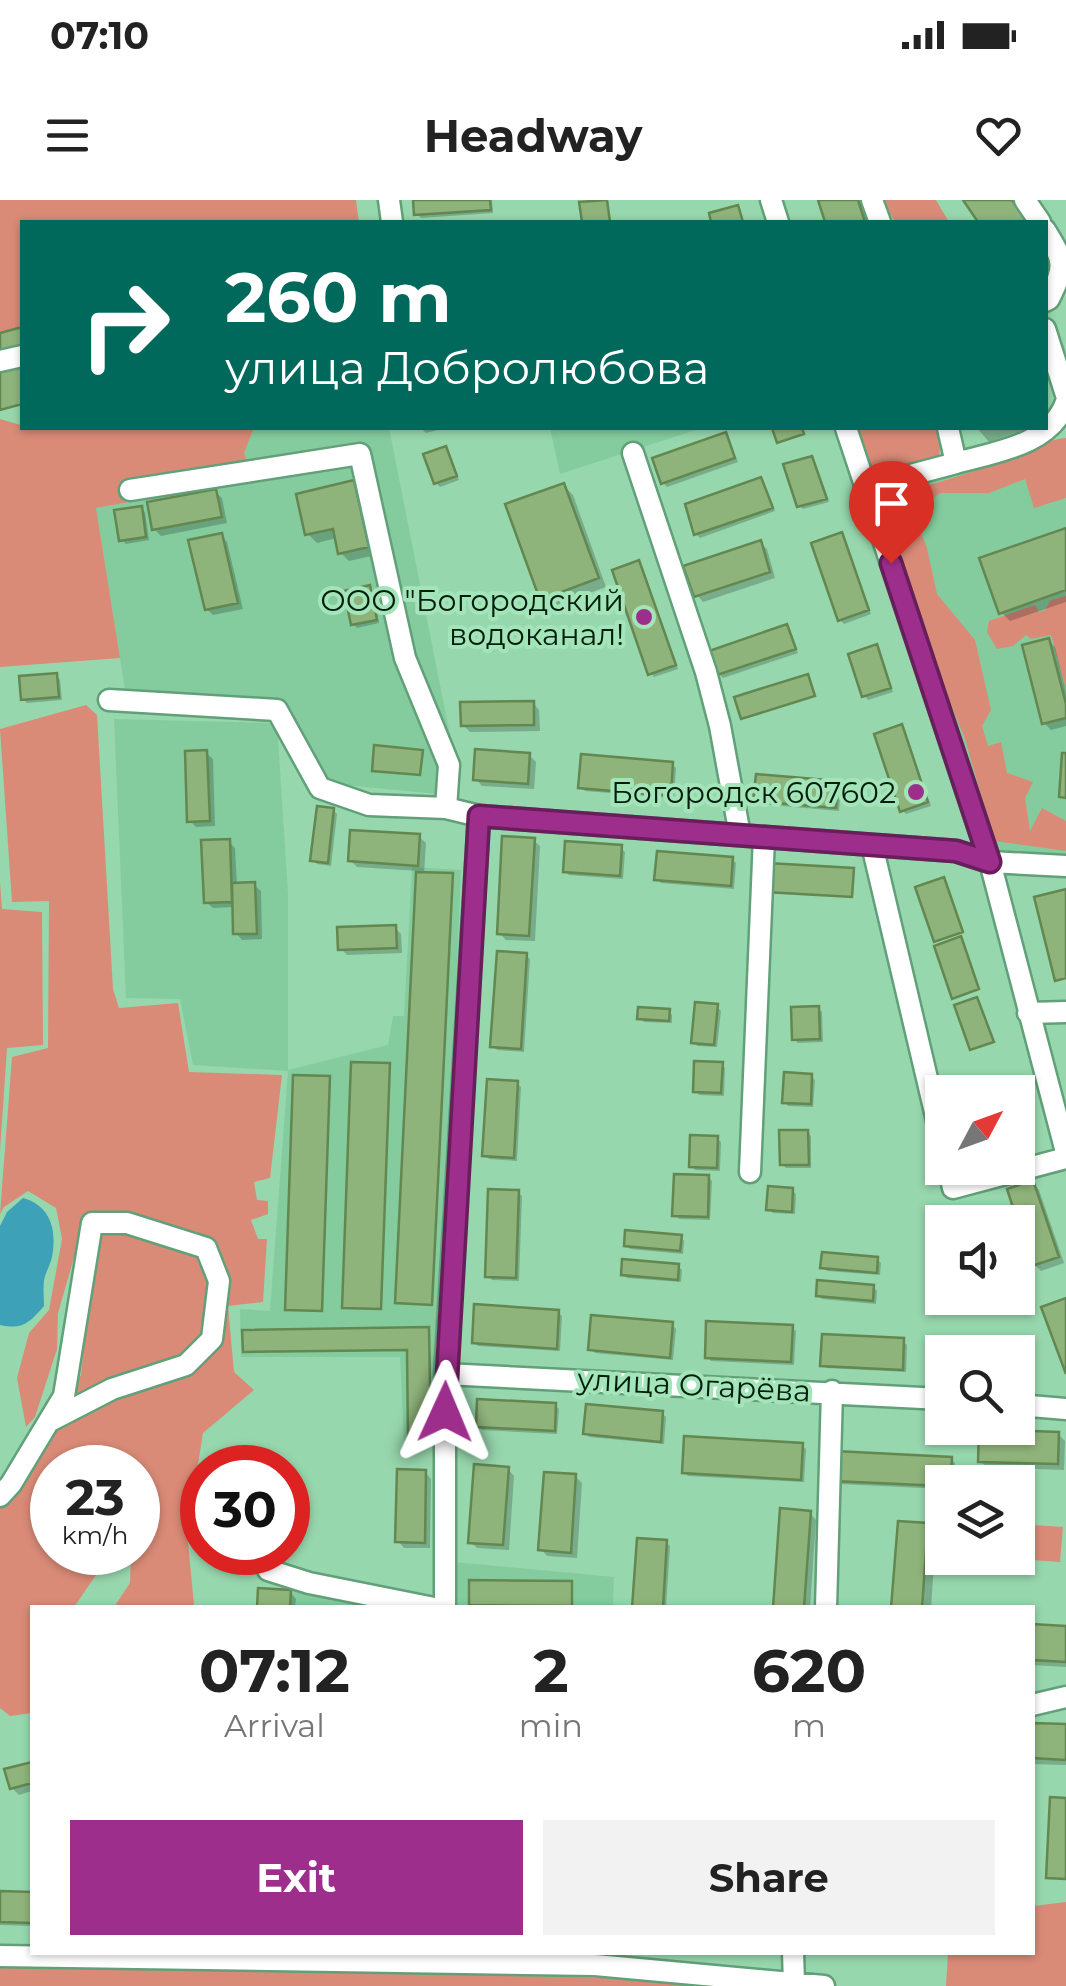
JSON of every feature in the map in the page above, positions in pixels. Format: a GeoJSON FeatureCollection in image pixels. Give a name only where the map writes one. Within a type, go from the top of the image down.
{"type":"FeatureCollection","features":[{"type":"Feature","properties":{"kind":"street"},"geometry":{"type":"LineString","coordinates":[[1048,235],[1060,254],[1063,270],[1048,300]]}},
{"type":"Feature","properties":{"kind":"street"},"geometry":{"type":"LineString","coordinates":[[1048,338],[1066,394]]}},
{"type":"Feature","properties":{"kind":"street"},"geometry":{"type":"LineString","coordinates":[[1048,430],[1062,414],[1066,402]]}},
{"type":"Feature","properties":{"kind":"street"},"geometry":{"type":"LineString","coordinates":[[847,430],[990,862],[1066,1155],[1035,1164]]}},
{"type":"Feature","properties":{"kind":"street"},"geometry":{"type":"LineString","coordinates":[[948,430],[956,463]]}},
{"type":"Feature","properties":{"kind":"street"},"geometry":{"type":"LineString","coordinates":[[866,488],[1012,448],[1048,430]]}},
{"type":"Feature","properties":{"kind":"street"},"geometry":{"type":"LineString","coordinates":[[634,452],[706,672],[740,835]]}},
{"type":"Feature","properties":{"kind":"street"},"geometry":{"type":"LineString","coordinates":[[130,490],[360,454],[405,658],[448,764],[446,808]]}},
{"type":"Feature","properties":{"kind":"street"},"geometry":{"type":"LineString","coordinates":[[109,700],[276,710],[320,788],[369,805],[446,808],[479,816],[956,851],[990,862],[1066,866]]}},
{"type":"Feature","properties":{"kind":"street"},"geometry":{"type":"LineString","coordinates":[[444,1605],[445,1374],[479,816]]}},
{"type":"Feature","properties":{"kind":"street"},"geometry":{"type":"LineString","coordinates":[[750,1172],[764,837]]}},
{"type":"Feature","properties":{"kind":"street"},"geometry":{"type":"LineString","coordinates":[[872,845],[926,1075]]}},
{"type":"Feature","properties":{"kind":"street"},"geometry":{"type":"LineString","coordinates":[[1028,1014],[1066,1012]]}},
{"type":"Feature","properties":{"kind":"street"},"geometry":{"type":"LineString","coordinates":[[0,1496],[64,1396],[92,1223],[128,1222],[206,1248],[220,1281],[212,1339],[186,1365],[112,1389],[50,1420]]}},
{"type":"Feature","properties":{"kind":"street","name":"улица Огарёва"},"geometry":{"type":"LineString","coordinates":[[445,1374],[925,1399]]}},
{"type":"Feature","properties":{"kind":"street"},"geometry":{"type":"LineString","coordinates":[[826,1605],[832,1391]]}},
{"type":"Feature","properties":{"kind":"street"},"geometry":{"type":"LineString","coordinates":[[1035,1406],[1066,1409]]}},
{"type":"Feature","properties":{"kind":"street"},"geometry":{"type":"LineString","coordinates":[[285,1575],[420,1605]]}},
{"type":"Feature","properties":{"kind":"street"},"geometry":{"type":"LineString","coordinates":[[1035,1704],[1066,1698]]}},
{"type":"Feature","properties":{"kind":"street"},"geometry":{"type":"LineString","coordinates":[[793,1955],[794,1983]]}},
{"type":"Feature","properties":{"kind":"street"},"geometry":{"type":"LineString","coordinates":[[0,1956],[595,1965],[824,1986]]}},
{"type":"Feature","properties":{"kind":"shaded area"},"geometry":{"type":"Polygon","coordinates":[[[0,200],[356,200],[359,220],[20,220],[20,328],[0,333],[0,200]]]}},
{"type":"Feature","properties":{"kind":"shaded area"},"geometry":{"type":"Polygon","coordinates":[[[882,200],[936,200],[948,220],[894,220],[882,200]]]}},
{"type":"Feature","properties":{"kind":"shaded area"},"geometry":{"type":"Polygon","coordinates":[[[0,419],[20,425],[20,430],[253,430],[244,453],[253,480],[96,508],[120,658],[0,667],[0,419]]]}},
{"type":"Feature","properties":{"kind":"shaded area"},"geometry":{"type":"Polygon","coordinates":[[[253,430],[389,430],[451,740],[458,796],[324,783],[285,705],[126,696],[96,508],[252,480],[244,453],[253,430]]]}},
{"type":"Feature","properties":{"kind":"shaded area"},"geometry":{"type":"Polygon","coordinates":[[[550,430],[696,430],[560,474],[550,430]]]}},
{"type":"Feature","properties":{"kind":"shaded area"},"geometry":{"type":"Polygon","coordinates":[[[860,430],[941,430],[939,460],[881,480],[869,464],[860,430]]]}},
{"type":"Feature","properties":{"kind":"shaded area"},"geometry":{"type":"Polygon","coordinates":[[[1066,438],[1066,498],[1034,508],[1025,479],[989,493],[940,493],[913,512],[927,548],[937,594],[975,640],[991,710],[982,726],[988,746],[1001,742],[1007,773],[1033,782],[1025,798],[1030,831],[1042,808],[1066,821],[1066,851],[994,841],[965,739],[932,658],[882,498],[969,473],[1066,438]]]}},
{"type":"Feature","properties":{"kind":"shaded area"},"geometry":{"type":"Polygon","coordinates":[[[1066,441],[1066,856],[998,856],[941,714],[903,561],[876,490],[1066,441]]]}},
{"type":"Feature","properties":{"kind":"shaded area"},"geometry":{"type":"Polygon","coordinates":[[[1066,596],[1066,689],[1051,635],[1031,639],[1026,635],[1013,646],[997,649],[987,632],[989,621],[1035,605],[1039,612],[1051,600],[1066,596]]]}},
{"type":"Feature","properties":{"kind":"shaded area"},"geometry":{"type":"Polygon","coordinates":[[[86,705],[97,715],[113,989],[119,1008],[178,1003],[189,1072],[282,1075],[270,1178],[254,1182],[257,1200],[268,1201],[268,1214],[251,1220],[258,1239],[267,1239],[263,1302],[228,1306],[234,1372],[254,1390],[203,1433],[201,1445],[180,1445],[180,1575],[191,1575],[194,1605],[115,1605],[130,1583],[130,1575],[160,1575],[160,1445],[44,1445],[81,1375],[97,1228],[84,1223],[58,1313],[57,1349],[35,1417],[26,1427],[17,1378],[29,1333],[49,1310],[62,1239],[56,1208],[28,1191],[0,1214],[12,1057],[48,1048],[49,901],[12,902],[0,729],[86,705]]]}},
{"type":"Feature","properties":{"kind":"shaded area"},"geometry":{"type":"Polygon","coordinates":[[[114,719],[277,723],[288,893],[288,1070],[388,1045],[393,1016],[404,1016],[412,867],[461,870],[437,1440],[404,1441],[400,1357],[241,1357],[240,1309],[270,1311],[288,1071],[193,1065],[180,999],[126,998],[114,719]]]}},
{"type":"Feature","properties":{"kind":"shaded area"},"geometry":{"type":"Polygon","coordinates":[[[0,882],[2,909],[42,912],[43,1045],[7,1048],[0,1151],[0,882]]]}},
{"type":"Feature","properties":{"kind":"shaded area"},"geometry":{"type":"Polygon","coordinates":[[[30,1465],[30,1575],[96,1575],[75,1605],[30,1605],[30,1713],[10,1716],[0,1708],[0,1508],[30,1465]]]}},
{"type":"Feature","properties":{"kind":"shaded area"},"geometry":{"type":"Polygon","coordinates":[[[1035,1525],[1063,1527],[1060,1562],[1035,1560],[1035,1525]]]}},
{"type":"Feature","properties":{"kind":"shaded area"},"geometry":{"type":"Polygon","coordinates":[[[453,1562],[614,1577],[613,1605],[452,1605],[453,1562]]]}},
{"type":"Feature","properties":{"kind":"shaded area"},"geometry":{"type":"Polygon","coordinates":[[[258,1588],[375,1605],[257,1605],[258,1588]]]}},
{"type":"Feature","properties":{"kind":"shaded area"},"geometry":{"type":"Polygon","coordinates":[[[1066,1902],[1066,1986],[946,1986],[948,1955],[1035,1955],[1035,1906],[1066,1902]]]}},
{"type":"Feature","properties":{"kind":"shaded area"},"geometry":{"type":"Polygon","coordinates":[[[0,1964],[612,1978],[700,1986],[0,1986],[0,1964]]]}},
{"type":"Feature","properties":{"kind":"water"},"geometry":{"type":"Polygon","coordinates":[[[23,1198],[46,1213],[53,1247],[44,1281],[44,1306],[25,1324],[14,1327],[0,1325],[0,1226],[7,1212],[23,1198]]]}},
{"type":"Feature","properties":{"kind":"building"},"geometry":{"type":"Polygon","coordinates":[[[413,200],[490,200],[491,210],[414,215],[413,200]]]}},
{"type":"Feature","properties":{"kind":"building"},"geometry":{"type":"Polygon","coordinates":[[[607,200],[610,220],[582,220],[579,202],[607,200]]]}},
{"type":"Feature","properties":{"kind":"building"},"geometry":{"type":"Polygon","coordinates":[[[818,200],[858,200],[864,220],[824,220],[818,200]]]}},
{"type":"Feature","properties":{"kind":"building"},"geometry":{"type":"Polygon","coordinates":[[[963,200],[1012,200],[1026,220],[977,220],[963,200]]]}},
{"type":"Feature","properties":{"kind":"building"},"geometry":{"type":"Polygon","coordinates":[[[738,205],[742,220],[711,220],[709,213],[738,205]]]}},
{"type":"Feature","properties":{"kind":"building"},"geometry":{"type":"Polygon","coordinates":[[[20,328],[20,348],[0,353],[0,333],[20,328]]]}},
{"type":"Feature","properties":{"kind":"building"},"geometry":{"type":"Polygon","coordinates":[[[20,365],[20,405],[0,410],[0,370],[20,365]]]}},
{"type":"Feature","properties":{"kind":"building"},"geometry":{"type":"Polygon","coordinates":[[[773,430],[803,430],[804,434],[777,443],[773,430]]]}},
{"type":"Feature","properties":{"kind":"building"},"geometry":{"type":"Polygon","coordinates":[[[726,432],[735,458],[661,484],[652,458],[726,432]]]}},
{"type":"Feature","properties":{"kind":"building"},"geometry":{"type":"Polygon","coordinates":[[[446,446],[457,476],[434,484],[423,454],[446,446]]]}},
{"type":"Feature","properties":{"kind":"building"},"geometry":{"type":"Polygon","coordinates":[[[812,456],[827,499],[797,507],[783,464],[812,456]]]}},
{"type":"Feature","properties":{"kind":"building"},"geometry":{"type":"Polygon","coordinates":[[[761,477],[773,508],[694,535],[685,504],[761,477]]]}},
{"type":"Feature","properties":{"kind":"building"},"geometry":{"type":"Polygon","coordinates":[[[354,480],[369,547],[338,554],[333,529],[305,535],[296,494],[354,480]]]}},
{"type":"Feature","properties":{"kind":"building"},"geometry":{"type":"Polygon","coordinates":[[[564,483],[599,578],[540,600],[505,504],[564,483]]]}},
{"type":"Feature","properties":{"kind":"building"},"geometry":{"type":"Polygon","coordinates":[[[216,489],[222,517],[152,530],[147,502],[216,489]]]}},
{"type":"Feature","properties":{"kind":"building"},"geometry":{"type":"Polygon","coordinates":[[[142,506],[146,537],[119,541],[114,510],[142,506]]]}},
{"type":"Feature","properties":{"kind":"building"},"geometry":{"type":"Polygon","coordinates":[[[1066,528],[1066,590],[999,614],[979,558],[1066,528]]]}},
{"type":"Feature","properties":{"kind":"building"},"geometry":{"type":"Polygon","coordinates":[[[842,532],[869,610],[838,621],[811,543],[842,532]]]}},
{"type":"Feature","properties":{"kind":"building"},"geometry":{"type":"Polygon","coordinates":[[[222,533],[238,603],[205,610],[188,540],[222,533]]]}},
{"type":"Feature","properties":{"kind":"building"},"geometry":{"type":"Polygon","coordinates":[[[761,540],[770,572],[694,597],[683,566],[761,540]]]}},
{"type":"Feature","properties":{"kind":"building","name":"ООО \"Богородский водоканал!"},"geometry":{"type":"Polygon","coordinates":[[[639,560],[676,665],[648,675],[612,570],[639,560]]]}},
{"type":"Feature","properties":{"kind":"building"},"geometry":{"type":"Polygon","coordinates":[[[370,585],[377,620],[351,625],[344,591],[370,585]]]}},
{"type":"Feature","properties":{"kind":"building"},"geometry":{"type":"Polygon","coordinates":[[[787,624],[796,649],[717,675],[709,651],[787,624]]]}},
{"type":"Feature","properties":{"kind":"building"},"geometry":{"type":"Polygon","coordinates":[[[1049,638],[1066,718],[1042,724],[1022,645],[1049,638]]]}},
{"type":"Feature","properties":{"kind":"building"},"geometry":{"type":"Polygon","coordinates":[[[877,644],[891,688],[862,697],[848,654],[877,644]]]}},
{"type":"Feature","properties":{"kind":"building"},"geometry":{"type":"Polygon","coordinates":[[[57,673],[59,697],[21,700],[19,676],[57,673]]]}},
{"type":"Feature","properties":{"kind":"building"},"geometry":{"type":"Polygon","coordinates":[[[808,674],[815,696],[741,719],[734,697],[808,674]]]}},
{"type":"Feature","properties":{"kind":"building"},"geometry":{"type":"Polygon","coordinates":[[[534,701],[534,725],[461,726],[460,702],[534,701]]]}},
{"type":"Feature","properties":{"kind":"building"},"geometry":{"type":"Polygon","coordinates":[[[902,724],[928,802],[900,812],[874,734],[902,724]]]}},
{"type":"Feature","properties":{"kind":"building"},"geometry":{"type":"Polygon","coordinates":[[[374,745],[423,750],[420,775],[372,771],[374,745]]]}},
{"type":"Feature","properties":{"kind":"building"},"geometry":{"type":"Polygon","coordinates":[[[475,749],[530,753],[528,784],[473,780],[475,749]]]}},
{"type":"Feature","properties":{"kind":"building"},"geometry":{"type":"Polygon","coordinates":[[[207,750],[210,821],[187,822],[185,751],[207,750]]]}},
{"type":"Feature","properties":{"kind":"building"},"geometry":{"type":"Polygon","coordinates":[[[1062,753],[1066,753],[1066,798],[1059,797],[1062,753]]]}},
{"type":"Feature","properties":{"kind":"building"},"geometry":{"type":"Polygon","coordinates":[[[581,754],[673,762],[671,796],[578,788],[581,754]]]}},
{"type":"Feature","properties":{"kind":"building"},"geometry":{"type":"Polygon","coordinates":[[[756,774],[838,781],[836,808],[753,801],[756,774]]]}},
{"type":"Feature","properties":{"kind":"building"},"geometry":{"type":"Polygon","coordinates":[[[317,806],[334,808],[328,863],[310,861],[317,806]]]}},
{"type":"Feature","properties":{"kind":"building"},"geometry":{"type":"Polygon","coordinates":[[[350,830],[420,834],[418,866],[348,861],[350,830]]]}},
{"type":"Feature","properties":{"kind":"building"},"geometry":{"type":"Polygon","coordinates":[[[502,836],[535,838],[529,936],[497,934],[502,836]]]}},
{"type":"Feature","properties":{"kind":"building"},"geometry":{"type":"Polygon","coordinates":[[[230,839],[232,902],[204,903],[201,840],[230,839]]]}},
{"type":"Feature","properties":{"kind":"building"},"geometry":{"type":"Polygon","coordinates":[[[565,841],[622,845],[620,876],[563,872],[565,841]]]}},
{"type":"Feature","properties":{"kind":"building"},"geometry":{"type":"Polygon","coordinates":[[[657,851],[733,857],[731,886],[654,880],[657,851]]]}},
{"type":"Feature","properties":{"kind":"building"},"geometry":{"type":"Polygon","coordinates":[[[767,863],[854,868],[852,897],[766,892],[767,863]]]}},
{"type":"Feature","properties":{"kind":"building"},"geometry":{"type":"Polygon","coordinates":[[[416,872],[453,873],[432,1305],[395,1303],[416,872]]]}},
{"type":"Feature","properties":{"kind":"building"},"geometry":{"type":"Polygon","coordinates":[[[944,877],[963,932],[934,942],[915,887],[944,877]]]}},
{"type":"Feature","properties":{"kind":"building"},"geometry":{"type":"Polygon","coordinates":[[[255,882],[257,934],[233,934],[232,883],[255,882]]]}},
{"type":"Feature","properties":{"kind":"building"},"geometry":{"type":"Polygon","coordinates":[[[1066,889],[1066,978],[1055,981],[1034,897],[1066,889]]]}},
{"type":"Feature","properties":{"kind":"building"},"geometry":{"type":"Polygon","coordinates":[[[396,925],[397,948],[338,950],[337,927],[396,925]]]}},
{"type":"Feature","properties":{"kind":"building"},"geometry":{"type":"Polygon","coordinates":[[[961,936],[979,989],[952,999],[934,946],[961,936]]]}},
{"type":"Feature","properties":{"kind":"building"},"geometry":{"type":"Polygon","coordinates":[[[497,951],[527,953],[521,1049],[490,1047],[497,951]]]}},
{"type":"Feature","properties":{"kind":"building"},"geometry":{"type":"Polygon","coordinates":[[[977,997],[994,1042],[970,1050],[954,1005],[977,997]]]}},
{"type":"Feature","properties":{"kind":"building"},"geometry":{"type":"Polygon","coordinates":[[[695,1002],[718,1004],[714,1045],[691,1043],[695,1002]]]}},
{"type":"Feature","properties":{"kind":"building"},"geometry":{"type":"Polygon","coordinates":[[[819,1006],[820,1039],[792,1040],[791,1007],[819,1006]]]}},
{"type":"Feature","properties":{"kind":"building"},"geometry":{"type":"Polygon","coordinates":[[[638,1007],[670,1009],[669,1021],[637,1019],[638,1007]]]}},
{"type":"Feature","properties":{"kind":"building"},"geometry":{"type":"Polygon","coordinates":[[[694,1061],[723,1062],[721,1093],[693,1092],[694,1061]]]}},
{"type":"Feature","properties":{"kind":"building"},"geometry":{"type":"Polygon","coordinates":[[[351,1062],[390,1063],[381,1309],[342,1308],[351,1062]]]}},
{"type":"Feature","properties":{"kind":"building"},"geometry":{"type":"Polygon","coordinates":[[[784,1072],[812,1074],[811,1104],[782,1103],[784,1072]]]}},
{"type":"Feature","properties":{"kind":"building"},"geometry":{"type":"Polygon","coordinates":[[[293,1075],[330,1076],[322,1311],[285,1310],[293,1075]]]}},
{"type":"Feature","properties":{"kind":"building"},"geometry":{"type":"Polygon","coordinates":[[[487,1079],[518,1081],[514,1158],[482,1156],[487,1079]]]}},
{"type":"Feature","properties":{"kind":"building"},"geometry":{"type":"Polygon","coordinates":[[[779,1130],[808,1130],[809,1165],[780,1165],[779,1130]]]}},
{"type":"Feature","properties":{"kind":"building"},"geometry":{"type":"Polygon","coordinates":[[[690,1135],[718,1136],[717,1168],[689,1167],[690,1135]]]}},
{"type":"Feature","properties":{"kind":"building"},"geometry":{"type":"Polygon","coordinates":[[[674,1174],[709,1175],[708,1217],[672,1216],[674,1174]]]}},
{"type":"Feature","properties":{"kind":"building"},"geometry":{"type":"Polygon","coordinates":[[[1035,1185],[1059,1257],[1035,1265],[1035,1205],[1012,1205],[1007,1189],[1035,1185]]]}},
{"type":"Feature","properties":{"kind":"building"},"geometry":{"type":"Polygon","coordinates":[[[768,1186],[793,1188],[792,1212],[766,1210],[768,1186]]]}},
{"type":"Feature","properties":{"kind":"building"},"geometry":{"type":"Polygon","coordinates":[[[488,1189],[519,1190],[516,1278],[485,1277],[488,1189]]]}},
{"type":"Feature","properties":{"kind":"building"},"geometry":{"type":"Polygon","coordinates":[[[625,1230],[682,1235],[680,1251],[624,1246],[625,1230]]]}},
{"type":"Feature","properties":{"kind":"building"},"geometry":{"type":"Polygon","coordinates":[[[822,1252],[878,1257],[877,1273],[820,1268],[822,1252]]]}},
{"type":"Feature","properties":{"kind":"building"},"geometry":{"type":"Polygon","coordinates":[[[622,1259],[679,1264],[678,1280],[621,1275],[622,1259]]]}},
{"type":"Feature","properties":{"kind":"building"},"geometry":{"type":"Polygon","coordinates":[[[817,1280],[874,1285],[873,1301],[816,1296],[817,1280]]]}},
{"type":"Feature","properties":{"kind":"building"},"geometry":{"type":"Polygon","coordinates":[[[1066,1298],[1066,1374],[1041,1307],[1066,1298]]]}},
{"type":"Feature","properties":{"kind":"building"},"geometry":{"type":"Polygon","coordinates":[[[474,1304],[559,1310],[557,1349],[472,1343],[474,1304]]]}},
{"type":"Feature","properties":{"kind":"building"},"geometry":{"type":"Polygon","coordinates":[[[591,1315],[673,1322],[670,1358],[588,1350],[591,1315]]]}},
{"type":"Feature","properties":{"kind":"building"},"geometry":{"type":"Polygon","coordinates":[[[706,1321],[793,1325],[791,1362],[705,1358],[706,1321]]]}},
{"type":"Feature","properties":{"kind":"building"},"geometry":{"type":"Polygon","coordinates":[[[429,1327],[431,1437],[408,1437],[407,1350],[243,1352],[242,1330],[429,1327]]]}},
{"type":"Feature","properties":{"kind":"building"},"geometry":{"type":"Polygon","coordinates":[[[822,1334],[904,1338],[903,1370],[820,1366],[822,1334]]]}},
{"type":"Feature","properties":{"kind":"building"},"geometry":{"type":"Polygon","coordinates":[[[477,1399],[556,1403],[555,1431],[476,1427],[477,1399]]]}},
{"type":"Feature","properties":{"kind":"building"},"geometry":{"type":"Polygon","coordinates":[[[586,1404],[663,1411],[661,1442],[583,1434],[586,1404]]]}},
{"type":"Feature","properties":{"kind":"building"},"geometry":{"type":"Polygon","coordinates":[[[1035,1431],[1059,1432],[1058,1464],[978,1462],[979,1445],[1035,1445],[1035,1431]]]}},
{"type":"Feature","properties":{"kind":"building"},"geometry":{"type":"Polygon","coordinates":[[[684,1436],[803,1443],[801,1480],[682,1473],[684,1436]]]}},
{"type":"Feature","properties":{"kind":"building"},"geometry":{"type":"Polygon","coordinates":[[[835,1451],[952,1457],[952,1465],[925,1465],[925,1485],[834,1481],[835,1451]]]}},
{"type":"Feature","properties":{"kind":"building"},"geometry":{"type":"Polygon","coordinates":[[[474,1464],[509,1467],[503,1545],[468,1543],[474,1464]]]}},
{"type":"Feature","properties":{"kind":"building"},"geometry":{"type":"Polygon","coordinates":[[[397,1469],[426,1470],[425,1543],[395,1542],[397,1469]]]}},
{"type":"Feature","properties":{"kind":"building"},"geometry":{"type":"Polygon","coordinates":[[[544,1472],[576,1474],[571,1553],[538,1550],[544,1472]]]}},
{"type":"Feature","properties":{"kind":"building"},"geometry":{"type":"Polygon","coordinates":[[[780,1508],[811,1511],[804,1605],[773,1605],[780,1508]]]}},
{"type":"Feature","properties":{"kind":"building"},"geometry":{"type":"Polygon","coordinates":[[[898,1521],[925,1523],[922,1605],[891,1605],[898,1521]]]}},
{"type":"Feature","properties":{"kind":"building"},"geometry":{"type":"Polygon","coordinates":[[[637,1538],[667,1540],[663,1605],[632,1605],[637,1538]]]}},
{"type":"Feature","properties":{"kind":"building"},"geometry":{"type":"Polygon","coordinates":[[[469,1580],[572,1581],[572,1605],[469,1605],[469,1580]]]}},
{"type":"Feature","properties":{"kind":"building"},"geometry":{"type":"Polygon","coordinates":[[[258,1588],[291,1590],[290,1605],[257,1605],[258,1588]]]}},
{"type":"Feature","properties":{"kind":"building"},"geometry":{"type":"Polygon","coordinates":[[[1035,1624],[1066,1626],[1066,1662],[1035,1660],[1035,1624]]]}},
{"type":"Feature","properties":{"kind":"building"},"geometry":{"type":"Polygon","coordinates":[[[1035,1723],[1066,1724],[1066,1760],[1035,1758],[1035,1723]]]}},
{"type":"Feature","properties":{"kind":"building"},"geometry":{"type":"Polygon","coordinates":[[[30,1762],[30,1784],[10,1789],[4,1769],[30,1762]]]}},
{"type":"Feature","properties":{"kind":"building"},"geometry":{"type":"Polygon","coordinates":[[[1050,1797],[1066,1798],[1066,1879],[1046,1878],[1050,1797]]]}},
{"type":"Feature","properties":{"kind":"building"},"geometry":{"type":"Polygon","coordinates":[[[0,1891],[30,1892],[30,1923],[0,1922],[0,1891]]]}},
{"type":"Feature","properties":{"kind":"place","name":"ООО \"Богородский водоканал!"},"geometry":{"type":"Point","coordinates":[644,617]}},
{"type":"Feature","properties":{"kind":"place","name":"Богородск 607602"},"geometry":{"type":"Point","coordinates":[916,792]}},
{"type":"Feature","properties":{"kind":"route"},"geometry":{"type":"LineString","coordinates":[[445,1412],[479,816],[956,851],[990,862],[891,563]]}}]}
